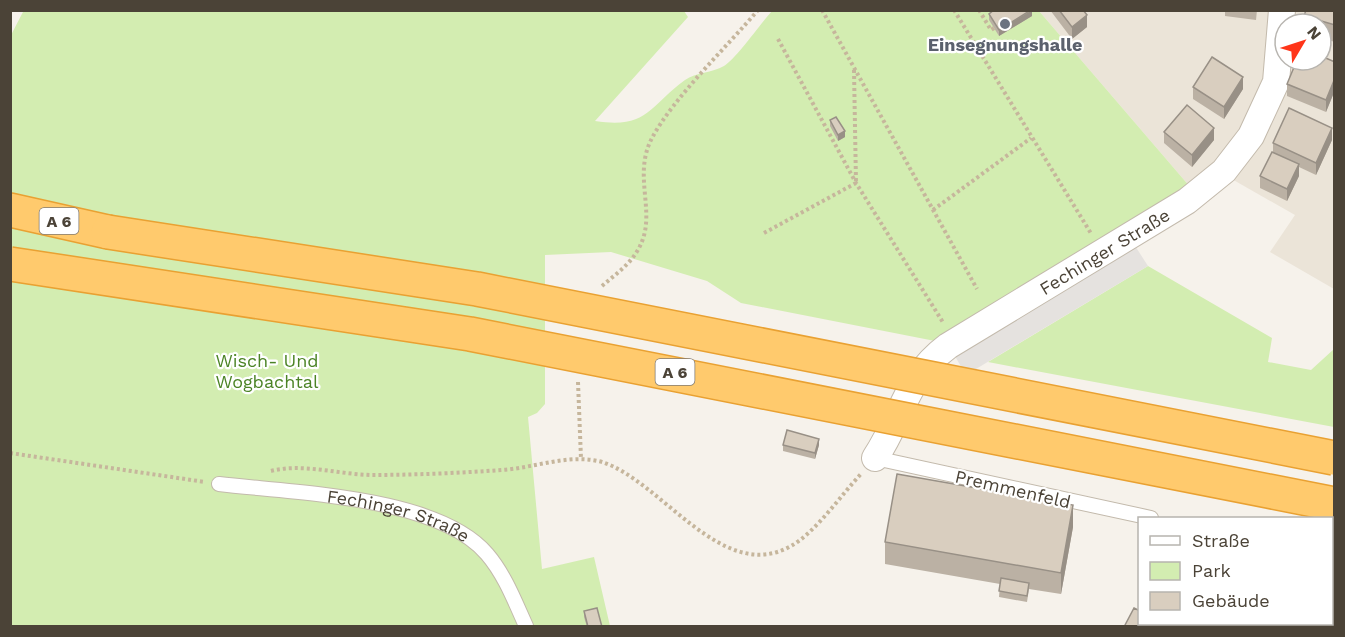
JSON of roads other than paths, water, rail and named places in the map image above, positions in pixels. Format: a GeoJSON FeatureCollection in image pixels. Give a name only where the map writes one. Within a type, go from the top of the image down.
{"type":"FeatureCollection","features":[{"type":"Feature","properties":{"kind":"highway","name":"A 6"},"geometry":{"type":"LineString","coordinates":[[10,210],[108,232],[477,289],[1335,458]]}},
{"type":"Feature","properties":{"kind":"highway","name":"A 6"},"geometry":{"type":"LineString","coordinates":[[10,264],[470,334],[1335,504]]}},
{"type":"Feature","properties":{"kind":"street","name":"Fechinger Straße"},"geometry":{"type":"LineString","coordinates":[[875,458],[886,442],[913,381],[929,360],[948,346],[1205,188],[1224,171],[1264,112],[1276,82],[1282,10]]}},
{"type":"Feature","properties":{"kind":"lane","name":"Premmenfeld"},"geometry":{"type":"LineString","coordinates":[[875,458],[1142,517]]}},
{"type":"Feature","properties":{"kind":"lane","name":"Fechinger Straße"},"geometry":{"type":"LineString","coordinates":[[219,484],[377,504],[435,518],[472,540],[487,554],[501,574],[526,627]]}},
{"type":"Feature","properties":{"kind":"place","name":"Einsegnungshalle"},"geometry":{"type":"Point","coordinates":[1005,24]}},
{"type":"Feature","properties":{"kind":"park label","name":"Wisch- Und Wogbachtal"},"geometry":{"type":"Point","coordinates":[267,370]}}]}
